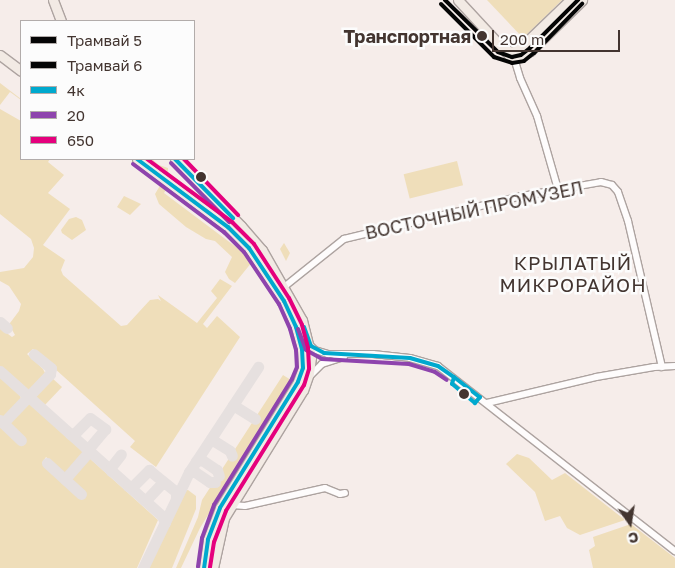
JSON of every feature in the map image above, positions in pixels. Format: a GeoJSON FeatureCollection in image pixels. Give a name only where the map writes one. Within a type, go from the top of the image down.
{"type":"FeatureCollection","features":[{"type":"Feature","properties":{"kind":"main road"},"geometry":{"type":"LineString","coordinates":[[51,0],[60,19]]}},
{"type":"Feature","properties":{"kind":"main road"},"geometry":{"type":"LineString","coordinates":[[458,0],[514,58],[520,58],[530,51],[582,0]]}},
{"type":"Feature","properties":{"kind":"main road"},"geometry":{"type":"LineString","coordinates":[[504,49],[511,52],[520,49],[570,0]]}},
{"type":"Feature","properties":{"kind":"main road"},"geometry":{"type":"LineString","coordinates":[[0,55],[20,70]]}},
{"type":"Feature","properties":{"kind":"main road"},"geometry":{"type":"LineString","coordinates":[[138,160],[199,204],[244,242],[263,267],[291,314],[301,344],[302,368],[294,390],[220,508],[208,540],[204,568],[207,566],[212,568],[221,526],[308,379],[311,365],[309,344],[302,320],[284,288],[250,236],[176,160]]}},
{"type":"Feature","properties":{"kind":"main road"},"geometry":{"type":"LineString","coordinates":[[208,540],[211,546],[218,540]]}},
{"type":"Feature","properties":{"kind":"street"},"geometry":{"type":"LineString","coordinates":[[514,58],[520,78],[537,116],[558,190]]}},
{"type":"Feature","properties":{"kind":"street","name":"ВОСТОЧНЫЙ ПРОМУЗЕЛ"},"geometry":{"type":"LineString","coordinates":[[284,288],[344,238],[601,182],[612,185],[618,192],[628,221],[662,367]]}},
{"type":"Feature","properties":{"kind":"street"},"geometry":{"type":"LineString","coordinates":[[309,344],[315,350],[328,354],[373,354],[410,358],[438,366],[675,551]]}},
{"type":"Feature","properties":{"kind":"street"},"geometry":{"type":"LineString","coordinates":[[308,379],[315,368],[325,362],[344,357],[373,354]]}},
{"type":"Feature","properties":{"kind":"street"},"geometry":{"type":"LineString","coordinates":[[487,403],[587,379],[675,366]]}},
{"type":"Feature","properties":{"kind":"street"},"geometry":{"type":"LineString","coordinates":[[232,505],[245,506],[325,488],[340,494],[345,493]]}},
{"type":"Feature","properties":{"kind":"shaded area"},"geometry":{"type":"Polygon","coordinates":[[[487,0],[562,0],[523,38],[487,0]]]}},
{"type":"Feature","properties":{"kind":"shaded area"},"geometry":{"type":"Polygon","coordinates":[[[0,83],[20,99],[10,92],[0,105],[0,83]]]}},
{"type":"Feature","properties":{"kind":"shaded area"},"geometry":{"type":"Polygon","coordinates":[[[0,109],[20,120],[20,160],[49,160],[48,162],[64,175],[48,193],[70,209],[43,245],[65,260],[61,270],[63,275],[121,326],[127,325],[150,300],[158,299],[161,301],[158,295],[197,323],[217,298],[211,291],[220,279],[232,286],[203,324],[207,328],[217,316],[240,337],[156,467],[130,447],[135,441],[33,349],[27,354],[45,373],[29,390],[25,391],[0,369],[0,328],[12,337],[15,335],[10,323],[19,311],[21,304],[9,286],[0,281],[0,272],[24,268],[33,257],[34,248],[31,239],[0,214],[0,109]]]}},
{"type":"Feature","properties":{"kind":"shaded area"},"geometry":{"type":"Polygon","coordinates":[[[144,160],[153,160],[159,165],[168,168],[168,172],[200,197],[199,199],[144,160]]]}},
{"type":"Feature","properties":{"kind":"shaded area"},"geometry":{"type":"Polygon","coordinates":[[[457,161],[463,185],[410,199],[404,174],[457,161]]]}},
{"type":"Feature","properties":{"kind":"shaded area"},"geometry":{"type":"Polygon","coordinates":[[[161,184],[167,188],[164,193],[240,250],[252,262],[235,283],[229,279],[225,272],[232,257],[215,241],[206,239],[186,227],[159,204],[155,194],[161,184]]]}},
{"type":"Feature","properties":{"kind":"shaded area"},"geometry":{"type":"Polygon","coordinates":[[[124,196],[141,204],[130,215],[117,207],[124,196]]]}},
{"type":"Feature","properties":{"kind":"shaded area"},"geometry":{"type":"Polygon","coordinates":[[[76,217],[82,220],[86,230],[72,240],[62,233],[61,230],[69,219],[76,217]]]}},
{"type":"Feature","properties":{"kind":"shaded area"},"geometry":{"type":"Polygon","coordinates":[[[284,243],[290,253],[286,261],[280,249],[284,243]]]}},
{"type":"Feature","properties":{"kind":"shaded area"},"geometry":{"type":"Polygon","coordinates":[[[283,375],[291,380],[200,528],[181,568],[176,568],[198,517],[202,500],[283,375]]]}},
{"type":"Feature","properties":{"kind":"shaded area"},"geometry":{"type":"Polygon","coordinates":[[[0,377],[20,395],[21,399],[4,419],[0,416],[0,377]]]}},
{"type":"Feature","properties":{"kind":"shaded area"},"geometry":{"type":"Polygon","coordinates":[[[48,377],[52,378],[62,387],[43,407],[33,399],[32,395],[48,377]]]}},
{"type":"Feature","properties":{"kind":"shaded area"},"geometry":{"type":"Polygon","coordinates":[[[29,403],[84,452],[66,475],[46,457],[42,463],[82,499],[86,493],[69,477],[87,456],[158,520],[137,568],[0,568],[0,427],[21,445],[26,439],[7,423],[24,404],[29,403]]]}},
{"type":"Feature","properties":{"kind":"shaded area"},"geometry":{"type":"Polygon","coordinates":[[[517,454],[529,458],[552,480],[565,473],[625,520],[580,535],[567,528],[560,516],[545,521],[535,492],[506,464],[517,454]]]}},
{"type":"Feature","properties":{"kind":"shaded area"},"geometry":{"type":"Polygon","coordinates":[[[188,490],[196,496],[196,509],[172,568],[148,568],[183,491],[188,490]]]}},
{"type":"Feature","properties":{"kind":"shaded area"},"geometry":{"type":"Polygon","coordinates":[[[631,524],[675,558],[675,568],[593,568],[589,550],[595,546],[593,537],[631,524]]]}},
{"type":"Feature","properties":{"kind":"taxiway"},"geometry":{"type":"LineString","coordinates":[[0,322],[7,328]]}},
{"type":"Feature","properties":{"kind":"taxiway"},"geometry":{"type":"LineString","coordinates":[[3,423],[50,374],[51,368],[34,354]]}},
{"type":"Feature","properties":{"kind":"taxiway"},"geometry":{"type":"LineString","coordinates":[[143,568],[189,472],[258,367]]}},
{"type":"Feature","properties":{"kind":"taxiway"},"geometry":{"type":"LineString","coordinates":[[0,371],[162,516],[165,522]]}},
{"type":"Feature","properties":{"kind":"taxiway"},"geometry":{"type":"LineString","coordinates":[[233,405],[255,419]]}},
{"type":"Feature","properties":{"kind":"taxiway"},"geometry":{"type":"LineString","coordinates":[[70,434],[75,433],[90,418],[105,429],[90,447],[85,447]]}},
{"type":"Feature","properties":{"kind":"taxiway"},"geometry":{"type":"LineString","coordinates":[[0,420],[21,440]]}},
{"type":"Feature","properties":{"kind":"taxiway"},"geometry":{"type":"LineString","coordinates":[[211,439],[230,451],[232,456]]}},
{"type":"Feature","properties":{"kind":"taxiway"},"geometry":{"type":"LineString","coordinates":[[65,479],[89,451]]}},
{"type":"Feature","properties":{"kind":"taxiway"},"geometry":{"type":"LineString","coordinates":[[111,471],[111,467],[121,454]]}},
{"type":"Feature","properties":{"kind":"taxiway"},"geometry":{"type":"LineString","coordinates":[[196,461],[202,460],[217,470],[219,476]]}},
{"type":"Feature","properties":{"kind":"taxiway"},"geometry":{"type":"LineString","coordinates":[[47,463],[81,494]]}},
{"type":"Feature","properties":{"kind":"taxiway"},"geometry":{"type":"LineString","coordinates":[[128,486],[133,486],[149,470],[176,492],[176,497]]}},
{"type":"Feature","properties":{"kind":"taxiway"},"geometry":{"type":"LineString","coordinates":[[189,472],[195,472],[210,482],[215,482]]}},
{"type":"Feature","properties":{"kind":"taxiway"},"geometry":{"type":"LineString","coordinates":[[144,499],[147,499],[161,484],[166,484]]}},
{"type":"Feature","properties":{"kind":"tram line","name":"5"},"geometry":{"type":"LineString","coordinates":[[445,0],[498,52],[512,57],[521,55],[530,48],[578,0]]}},
{"type":"Feature","properties":{"kind":"tram line","name":"6"},"geometry":{"type":"LineString","coordinates":[[441,4],[494,57],[512,63],[524,61],[534,53],[582,4]]}},
{"type":"Feature","properties":{"kind":"transit line","name":"4к"},"geometry":{"type":"LineString","coordinates":[[138,160],[228,227],[249,248],[284,301],[296,327],[302,349],[303,368],[298,382],[220,508],[208,540],[204,568]]}},
{"type":"Feature","properties":{"kind":"transit line","name":"650"},"geometry":{"type":"LineString","coordinates":[[148,160],[232,222],[254,244],[289,298],[302,325],[308,348],[309,369],[304,385],[226,511],[214,542],[210,568]]}},
{"type":"Feature","properties":{"kind":"transit line","name":"4к"},"geometry":{"type":"LineString","coordinates":[[176,160],[233,218]]}},
{"type":"Feature","properties":{"kind":"transit line","name":"650"},"geometry":{"type":"LineString","coordinates":[[185,160],[238,215]]}},
{"type":"Feature","properties":{"kind":"transit line","name":"20"},"geometry":{"type":"LineString","coordinates":[[171,163],[229,222]]}},
{"type":"Feature","properties":{"kind":"transit line","name":"20"},"geometry":{"type":"LineString","coordinates":[[133,164],[224,232],[244,252],[279,304],[290,329],[296,350],[297,367],[292,379],[214,505],[202,538],[198,567]]}},
{"type":"Feature","properties":{"kind":"transit line","name":"4к"},"geometry":{"type":"LineString","coordinates":[[304,327],[311,346],[324,353],[410,358],[438,366],[454,377]]}},
{"type":"Feature","properties":{"kind":"transit line","name":"20"},"geometry":{"type":"LineString","coordinates":[[298,329],[306,350],[322,359],[409,364],[435,372],[447,380]]}},
{"type":"Feature","properties":{"kind":"transit line","name":"4к"},"geometry":{"type":"LineString","coordinates":[[454,377],[480,397],[475,403],[452,384],[454,377]]}},
{"type":"Feature","properties":{"kind":"place","name":"Транспортная"},"geometry":{"type":"Point","coordinates":[482,36]}},
{"type":"Feature","properties":{"kind":"district","name":"КРЫЛАТЫЙ МИКРОРАЙОН"},"geometry":{"type":"Point","coordinates":[573,274]}}]}
